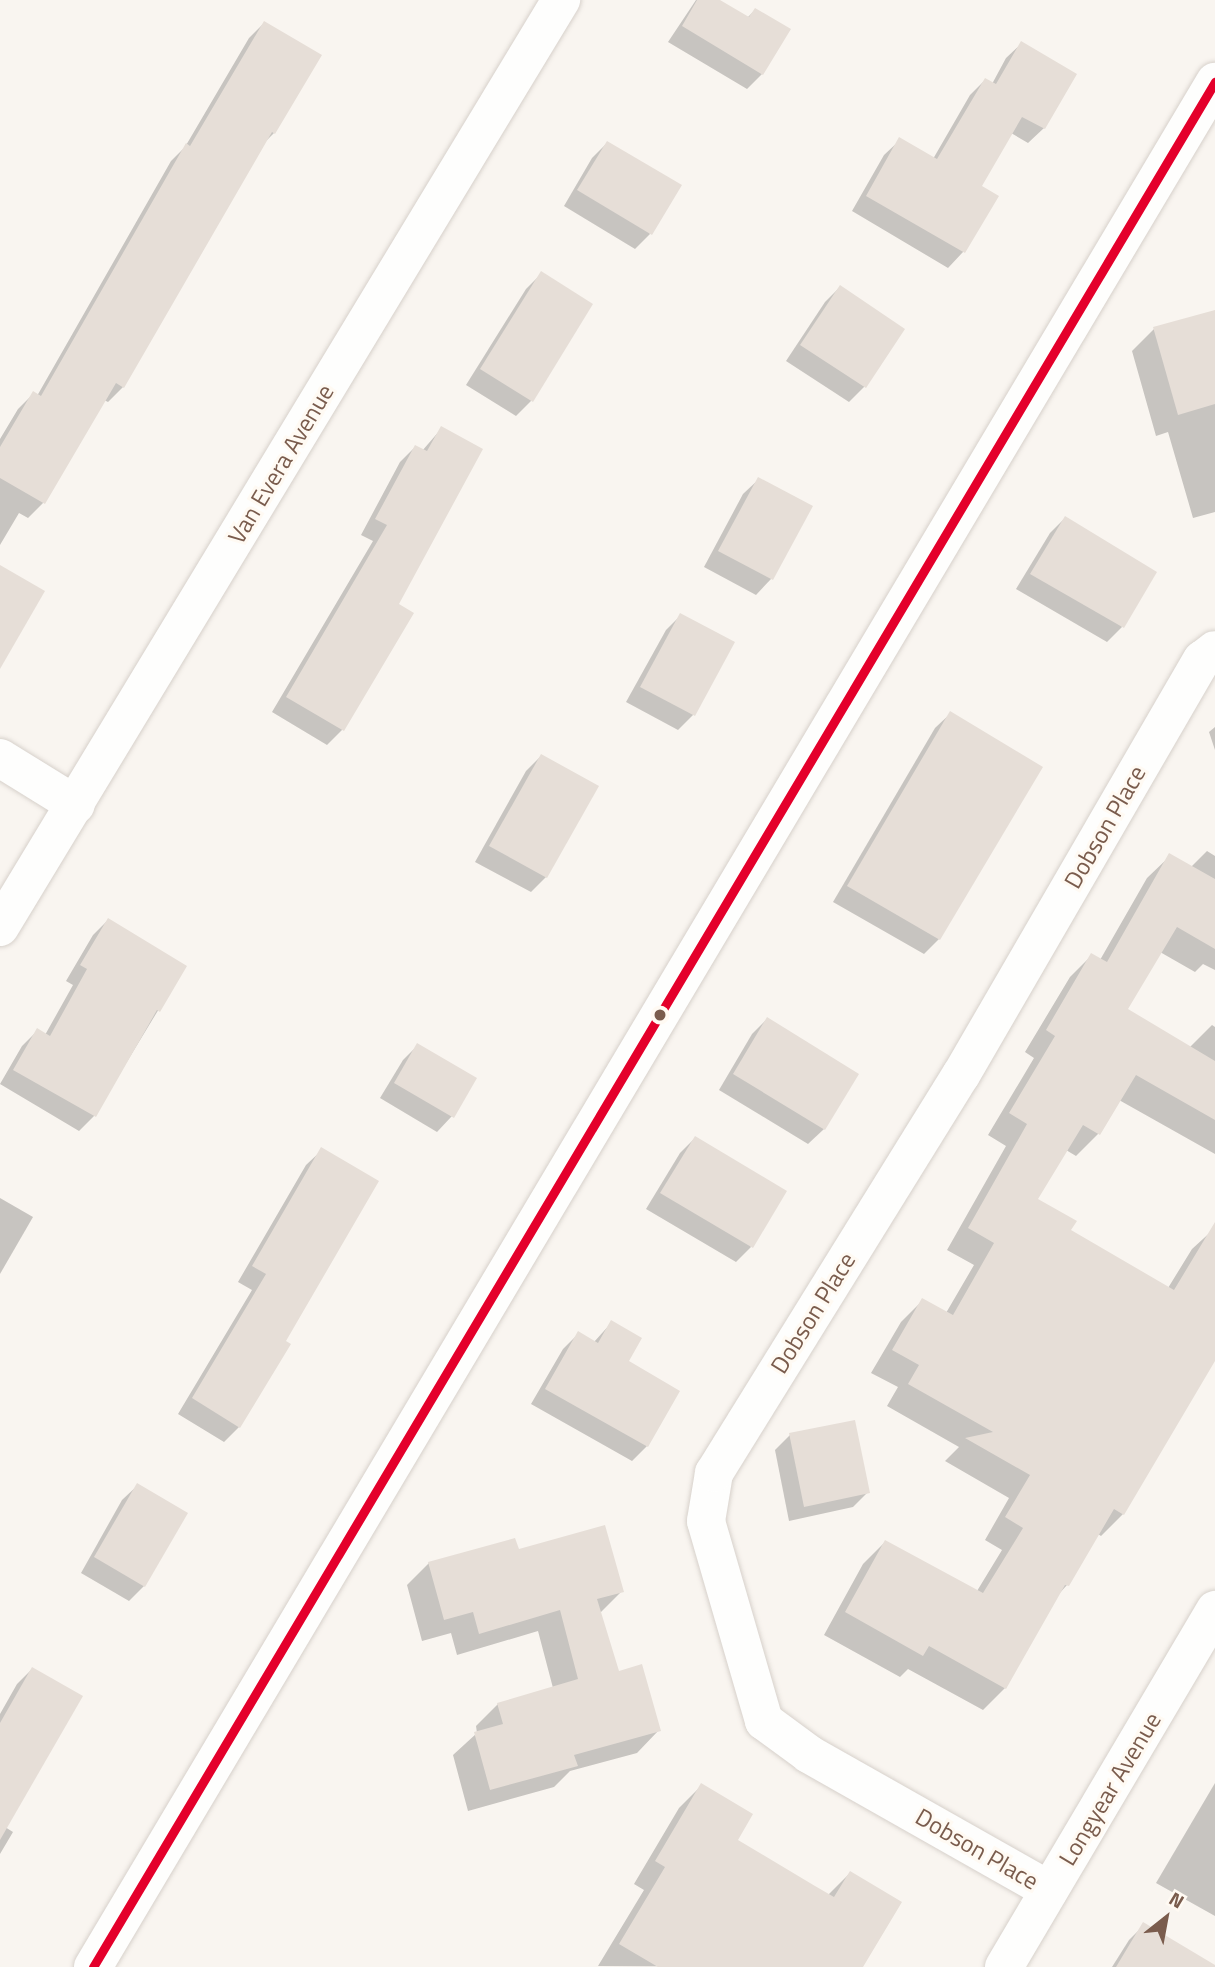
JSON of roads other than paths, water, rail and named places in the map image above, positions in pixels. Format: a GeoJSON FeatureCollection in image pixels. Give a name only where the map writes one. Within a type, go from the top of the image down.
{"type":"FeatureCollection","features":[{"type":"Feature","properties":{"kind":"street","name":"Van Evera Avenue"},"geometry":{"type":"LineString","coordinates":[[0,927],[561,0]]}},
{"type":"Feature","properties":{"kind":"street"},"geometry":{"type":"LineString","coordinates":[[93,1967],[1215,82]]}},
{"type":"Feature","properties":{"kind":"street","name":"Dobson Place"},"geometry":{"type":"LineString","coordinates":[[1049,1891],[809,1754],[764,1721],[706,1521],[715,1473],[961,1075],[1202,660],[1215,650]]}},
{"type":"Feature","properties":{"kind":"street"},"geometry":{"type":"LineString","coordinates":[[0,758],[76,805]]}},
{"type":"Feature","properties":{"kind":"street","name":"Longyear Avenue"},"geometry":{"type":"LineString","coordinates":[[1004,1967],[1215,1610]]}}]}
